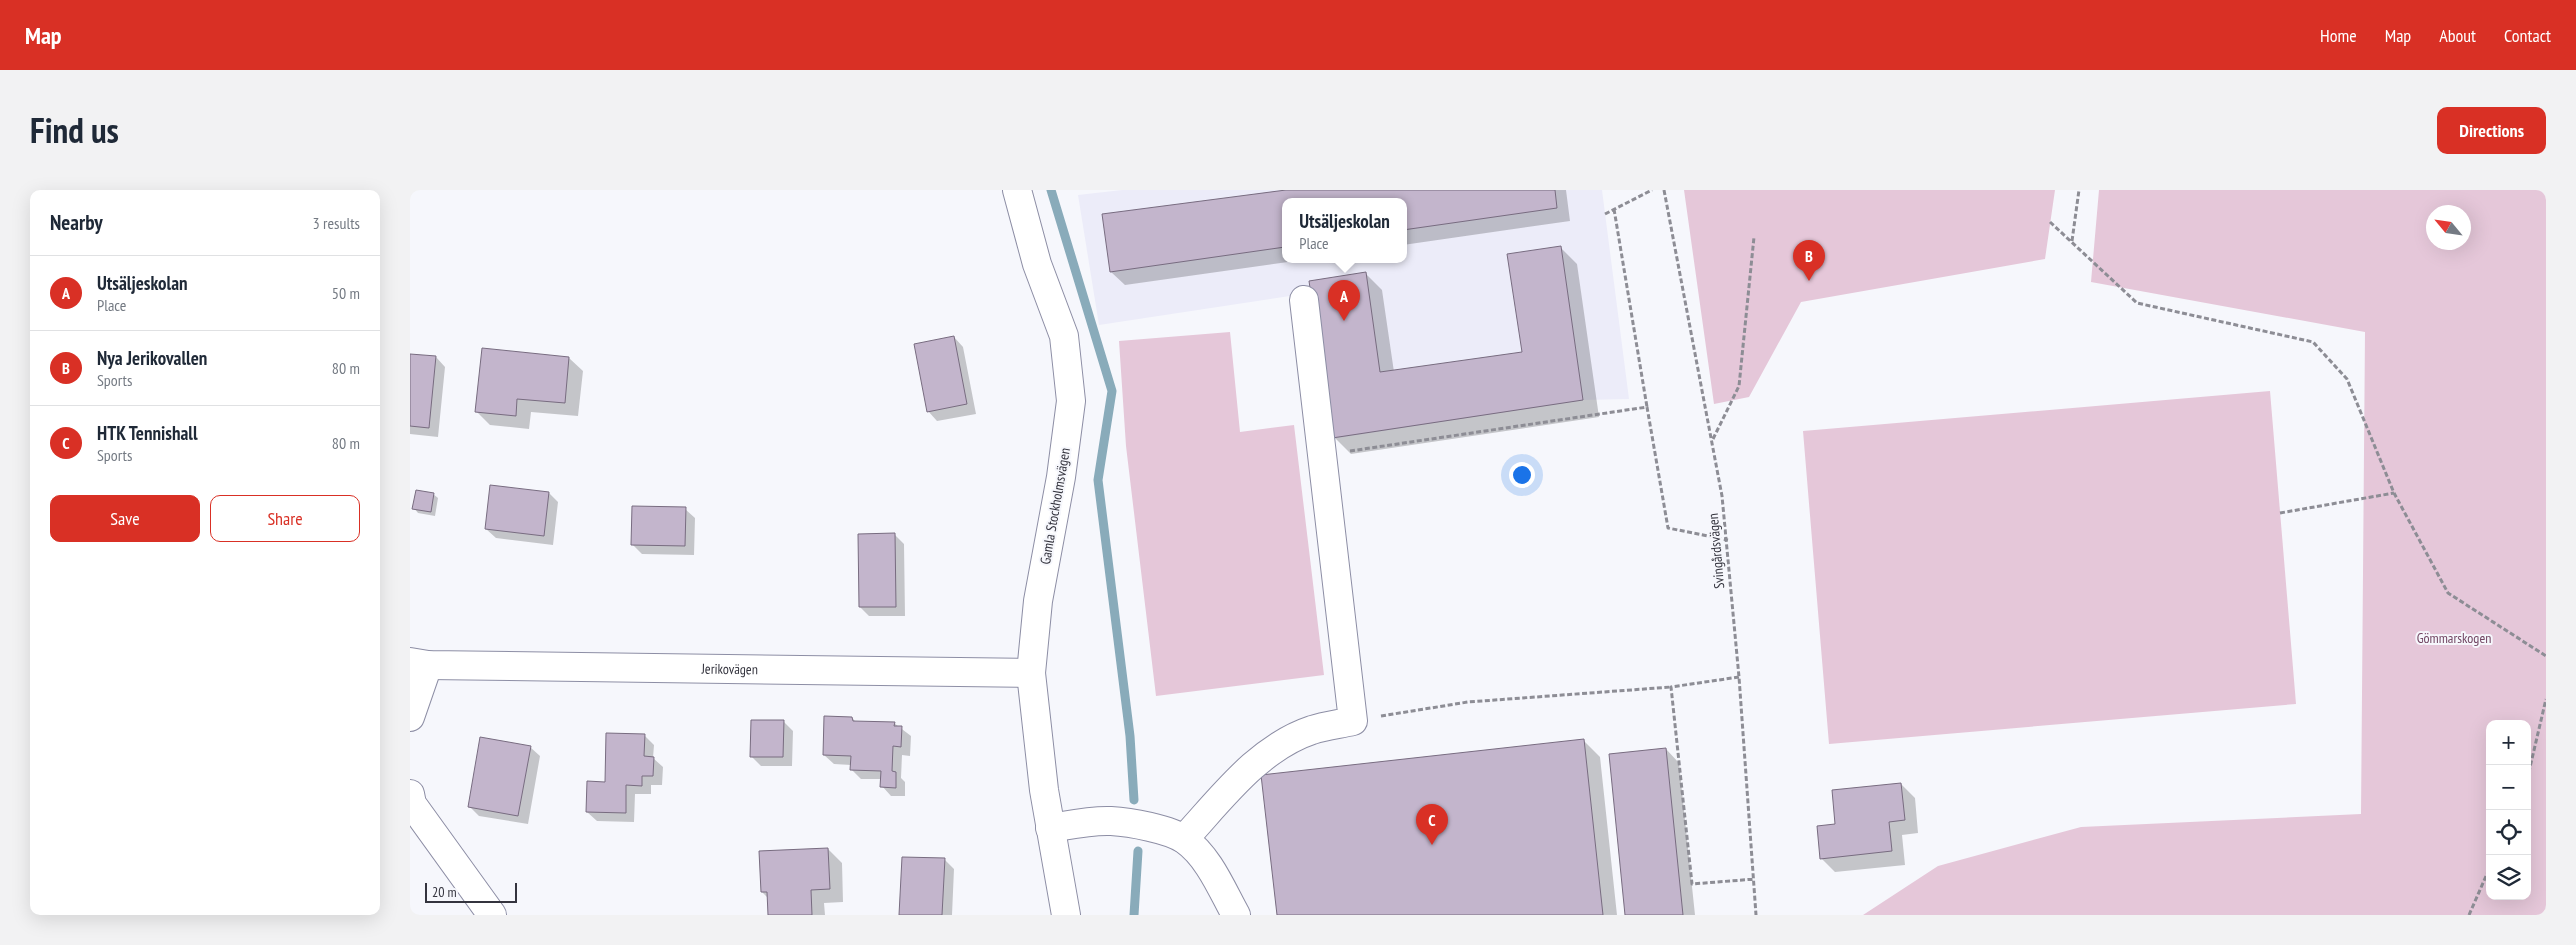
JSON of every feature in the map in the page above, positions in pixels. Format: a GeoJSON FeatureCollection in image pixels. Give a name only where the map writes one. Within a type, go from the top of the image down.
{"type":"FeatureCollection","features":[{"type":"Feature","properties":{"kind":"street","name":"Gamla Stockholmsvägen"},"geometry":{"type":"LineString","coordinates":[[1017,190],[1037,264],[1064,336],[1071,401],[1062,468],[1038,601],[1031,673],[1036,733],[1050,828],[1066,915]]}},
{"type":"Feature","properties":{"kind":"street"},"geometry":{"type":"LineString","coordinates":[[1184,839],[1225,794],[1264,756],[1286,742],[1312,730],[1353,721],[1304,300]]}},
{"type":"Feature","properties":{"kind":"street","name":"Jerikovägen"},"geometry":{"type":"LineString","coordinates":[[410,717],[419,663],[1031,673]]}},
{"type":"Feature","properties":{"kind":"street"},"geometry":{"type":"LineString","coordinates":[[410,794],[412,804],[492,915]]}},
{"type":"Feature","properties":{"kind":"street"},"geometry":{"type":"LineString","coordinates":[[1050,828],[1111,821],[1163,831],[1184,839],[1211,870],[1236,915]]}},
{"type":"Feature","properties":{"kind":"path"},"geometry":{"type":"LineString","coordinates":[[1605,214],[1652,190]]}},
{"type":"Feature","properties":{"kind":"path","name":"Svingårdsvägen"},"geometry":{"type":"LineString","coordinates":[[1664,190],[1712,440],[1728,540],[1755,879],[1756,915]]}},
{"type":"Feature","properties":{"kind":"path"},"geometry":{"type":"LineString","coordinates":[[2072,241],[2079,190]]}},
{"type":"Feature","properties":{"kind":"path"},"geometry":{"type":"LineString","coordinates":[[1614,209],[1668,528],[1728,540]]}},
{"type":"Feature","properties":{"kind":"path"},"geometry":{"type":"LineString","coordinates":[[2050,222],[2137,302],[2313,342],[2347,379],[2394,493],[2448,593],[2546,656]]}},
{"type":"Feature","properties":{"kind":"path"},"geometry":{"type":"LineString","coordinates":[[1712,440],[1739,386],[1754,237]]}},
{"type":"Feature","properties":{"kind":"path"},"geometry":{"type":"LineString","coordinates":[[1322,456],[1647,407]]}},
{"type":"Feature","properties":{"kind":"path"},"geometry":{"type":"LineString","coordinates":[[2280,513],[2394,493]]}},
{"type":"Feature","properties":{"kind":"path"},"geometry":{"type":"LineString","coordinates":[[1353,721],[1468,702],[1671,688],[1739,677]]}},
{"type":"Feature","properties":{"kind":"path"},"geometry":{"type":"LineString","coordinates":[[1671,688],[1692,884],[1755,879]]}},
{"type":"Feature","properties":{"kind":"path"},"geometry":{"type":"LineString","coordinates":[[2531,765],[2546,699]]}},
{"type":"Feature","properties":{"kind":"path"},"geometry":{"type":"LineString","coordinates":[[2469,915],[2486,876]]}},
{"type":"Feature","properties":{"kind":"shaded area"},"geometry":{"type":"Polygon","coordinates":[[[1122,190],[1602,190],[1629,399],[1583,400],[1332,439],[1310,293],[1099,325],[1078,195],[1122,190]]]}},
{"type":"Feature","properties":{"kind":"green space"},"geometry":{"type":"Polygon","coordinates":[[[1684,190],[2055,190],[2045,259],[1801,302],[1749,397],[1714,404],[1684,190]]]}},
{"type":"Feature","properties":{"kind":"green space","name":"Gömmarskogen"},"geometry":{"type":"Polygon","coordinates":[[[2099,190],[2546,190],[2546,915],[1863,915],[1938,866],[2081,827],[2361,814],[2365,332],[2091,282],[2099,190]]]}},
{"type":"Feature","properties":{"kind":"green space"},"geometry":{"type":"Polygon","coordinates":[[[1230,332],[1240,432],[1294,425],[1324,675],[1156,696],[1126,446],[1119,341],[1230,332]]]}},
{"type":"Feature","properties":{"kind":"green space"},"geometry":{"type":"Polygon","coordinates":[[[2270,391],[2296,704],[1829,744],[1803,431],[2270,391]]]}},
{"type":"Feature","properties":{"kind":"building"},"geometry":{"type":"Polygon","coordinates":[[[1286,190],[1555,190],[1557,208],[1407,229],[1407,198],[1282,198],[1282,247],[1110,272],[1102,214],[1286,190]]]}},
{"type":"Feature","properties":{"kind":"building"},"geometry":{"type":"Polygon","coordinates":[[[1561,246],[1583,400],[1332,438],[1309,281],[1366,272],[1380,372],[1522,352],[1507,254],[1561,246]]]}},
{"type":"Feature","properties":{"kind":"building"},"geometry":{"type":"Polygon","coordinates":[[[954,336],[967,404],[927,412],[914,344],[954,336]]]}},
{"type":"Feature","properties":{"kind":"building"},"geometry":{"type":"Polygon","coordinates":[[[482,348],[569,357],[565,403],[517,399],[516,416],[475,412],[482,348]]]}},
{"type":"Feature","properties":{"kind":"building"},"geometry":{"type":"Polygon","coordinates":[[[410,354],[436,356],[429,428],[410,426],[410,354]]]}},
{"type":"Feature","properties":{"kind":"building"},"geometry":{"type":"Polygon","coordinates":[[[490,485],[549,492],[544,536],[485,529],[490,485]]]}},
{"type":"Feature","properties":{"kind":"building"},"geometry":{"type":"Polygon","coordinates":[[[416,490],[434,493],[431,512],[412,509],[416,490]]]}},
{"type":"Feature","properties":{"kind":"building"},"geometry":{"type":"Polygon","coordinates":[[[632,506],[686,507],[685,546],[631,545],[632,506]]]}},
{"type":"Feature","properties":{"kind":"building"},"geometry":{"type":"Polygon","coordinates":[[[895,533],[896,607],[859,607],[858,534],[895,533]]]}},
{"type":"Feature","properties":{"kind":"building"},"geometry":{"type":"Polygon","coordinates":[[[824,716],[852,717],[853,721],[895,722],[894,726],[902,726],[901,747],[893,746],[892,771],[896,772],[896,788],[880,787],[881,771],[850,770],[851,756],[823,755],[824,716]]]}},
{"type":"Feature","properties":{"kind":"building"},"geometry":{"type":"Polygon","coordinates":[[[751,720],[784,720],[783,757],[750,757],[751,720]]]}},
{"type":"Feature","properties":{"kind":"building"},"geometry":{"type":"Polygon","coordinates":[[[606,733],[645,734],[644,756],[654,757],[653,776],[642,776],[642,786],[626,785],[626,813],[586,812],[587,781],[605,782],[606,733]]]}},
{"type":"Feature","properties":{"kind":"building"},"geometry":{"type":"Polygon","coordinates":[[[480,737],[531,746],[518,816],[468,807],[480,737]]]}},
{"type":"Feature","properties":{"kind":"building"},"geometry":{"type":"Polygon","coordinates":[[[1584,739],[1603,915],[1277,915],[1261,775],[1584,739]]]}},
{"type":"Feature","properties":{"kind":"building"},"geometry":{"type":"Polygon","coordinates":[[[1666,748],[1683,915],[1625,915],[1609,754],[1666,748]]]}},
{"type":"Feature","properties":{"kind":"building"},"geometry":{"type":"Polygon","coordinates":[[[1901,783],[1905,820],[1889,822],[1892,851],[1820,859],[1817,826],[1835,824],[1832,790],[1901,783]]]}},
{"type":"Feature","properties":{"kind":"building"},"geometry":{"type":"Polygon","coordinates":[[[828,848],[830,889],[811,890],[812,915],[768,915],[767,892],[761,892],[759,851],[828,848]]]}},
{"type":"Feature","properties":{"kind":"building"},"geometry":{"type":"Polygon","coordinates":[[[902,857],[945,858],[942,915],[899,915],[902,857]]]}},
{"type":"Feature","properties":{"kind":"waterway"},"geometry":{"type":"LineString","coordinates":[[1051,190],[1112,391],[1098,480],[1130,736],[1134,800]]}},
{"type":"Feature","properties":{"kind":"waterway"},"geometry":{"type":"LineString","coordinates":[[1134,915],[1138,851]]}},
{"type":"Feature","properties":{"kind":"place","name":"Nya Jerikovallen"},"geometry":{"type":"Point","coordinates":[1809,281]}},
{"type":"Feature","properties":{"kind":"place","name":"Utsäljeskolan"},"geometry":{"type":"Point","coordinates":[1344,321]}},
{"type":"Feature","properties":{"kind":"place","name":"HTK Tennishall"},"geometry":{"type":"Point","coordinates":[1432,845]}}]}
